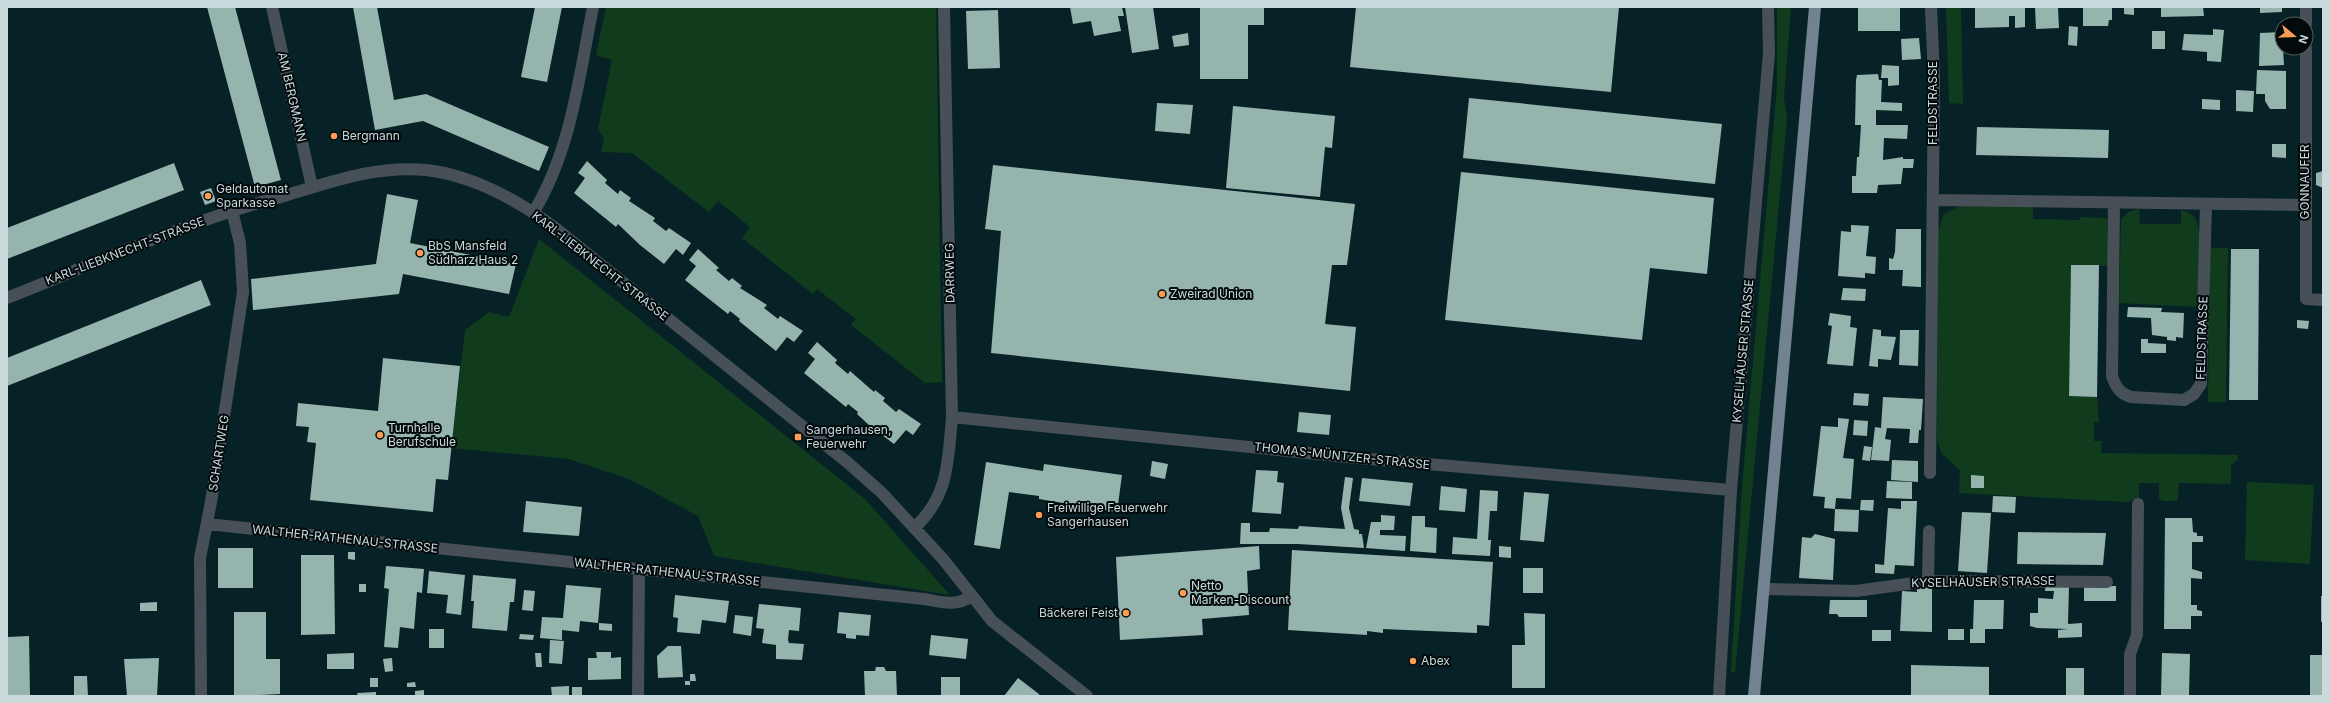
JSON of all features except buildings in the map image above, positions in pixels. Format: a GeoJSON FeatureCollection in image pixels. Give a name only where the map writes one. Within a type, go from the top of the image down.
{"type":"FeatureCollection","features":[{"type":"Feature","properties":{"kind":"main road"},"geometry":{"type":"LineString","coordinates":[[1754,696],[1815,7]]}},
{"type":"Feature","properties":{"kind":"street","name":"AM BERGMANN"},"geometry":{"type":"LineString","coordinates":[[272,7],[312,188]]}},
{"type":"Feature","properties":{"kind":"street"},"geometry":{"type":"LineString","coordinates":[[533,213],[552,179],[562,154],[593,7]]}},
{"type":"Feature","properties":{"kind":"street","name":"DARRWEG"},"geometry":{"type":"LineString","coordinates":[[914,528],[923,520],[940,495],[947,464],[952,417],[944,7]]}},
{"type":"Feature","properties":{"kind":"street","name":"KYSELHÄUSER STRASSE"},"geometry":{"type":"LineString","coordinates":[[1719,696],[1732,490],[1769,54],[1768,7]]}},
{"type":"Feature","properties":{"kind":"street","name":"FELDSTRASSE"},"geometry":{"type":"LineString","coordinates":[[1930,473],[1934,78],[1931,7]]}},
{"type":"Feature","properties":{"kind":"street","name":"GONNAUFER"},"geometry":{"type":"LineString","coordinates":[[2306,56],[2304,205],[2306,299],[2323,300]]}},
{"type":"Feature","properties":{"kind":"street","name":"KARL-LIEBKNECHT-STRASSE"},"geometry":{"type":"LineString","coordinates":[[7,298],[232,211],[372,171],[398,169],[426,170],[451,175],[474,182],[502,195],[533,213],[596,260],[847,462],[881,492],[955,572],[972,596]]}},
{"type":"Feature","properties":{"kind":"street"},"geometry":{"type":"LineString","coordinates":[[1933,200],[2304,205]]}},
{"type":"Feature","properties":{"kind":"street","name":"FELDSTRASSE"},"geometry":{"type":"LineString","coordinates":[[2114,203],[2112,376],[2116,388],[2123,394],[2131,397],[2184,400],[2194,394],[2201,384],[2206,204]]}},
{"type":"Feature","properties":{"kind":"street","name":"SCHARTWEG"},"geometry":{"type":"LineString","coordinates":[[201,696],[200,558],[207,524],[243,292],[240,243],[232,211]]}},
{"type":"Feature","properties":{"kind":"street","name":"THOMAS-MÜNTZER-STRASSE"},"geometry":{"type":"LineString","coordinates":[[952,417],[983,418],[1358,458],[1732,490]]}},
{"type":"Feature","properties":{"kind":"street"},"geometry":{"type":"LineString","coordinates":[[2130,696],[2130,654],[2137,635],[2138,504]]}},
{"type":"Feature","properties":{"kind":"street","name":"WALTHER-RATHENAU-STRASSE"},"geometry":{"type":"LineString","coordinates":[[207,524],[639,570],[924,598],[954,604],[963,602],[972,596]]}},
{"type":"Feature","properties":{"kind":"street"},"geometry":{"type":"LineString","coordinates":[[1928,581],[1929,531]]}},
{"type":"Feature","properties":{"kind":"street"},"geometry":{"type":"LineString","coordinates":[[638,696],[639,570]]}},
{"type":"Feature","properties":{"kind":"street","name":"KYSELHÄUSER STRASSE"},"geometry":{"type":"LineString","coordinates":[[1764,589],[1856,590],[1928,581],[2107,582]]}},
{"type":"Feature","properties":{"kind":"street"},"geometry":{"type":"LineString","coordinates":[[972,596],[1000,629],[1087,696]]}},
{"type":"Feature","properties":{"kind":"green space"},"geometry":{"type":"Polygon","coordinates":[[[606,7],[936,7],[942,382],[925,383],[851,325],[856,319],[817,289],[813,294],[742,238],[750,227],[718,201],[709,212],[632,153],[601,152],[604,138],[598,129],[612,60],[596,55],[606,7]]]}},
{"type":"Feature","properties":{"kind":"green space"},"geometry":{"type":"Polygon","coordinates":[[[1777,7],[1791,7],[1784,97],[1787,119],[1735,673],[1731,672],[1742,487],[1777,87],[1777,7]]]}},
{"type":"Feature","properties":{"kind":"green space"},"geometry":{"type":"Polygon","coordinates":[[[1946,7],[1961,7],[1963,104],[1949,103],[1946,7]]]}},
{"type":"Feature","properties":{"kind":"green space"},"geometry":{"type":"Polygon","coordinates":[[[1958,207],[2033,207],[2033,219],[2080,220],[2080,217],[2107,218],[2109,266],[2071,265],[2069,396],[2097,397],[2099,422],[2094,422],[2094,441],[2102,441],[2101,453],[2238,455],[2238,459],[2231,466],[2231,484],[2179,483],[2178,499],[2176,501],[2163,501],[2159,499],[2159,483],[2139,483],[2139,498],[2127,502],[1959,493],[1960,470],[1943,455],[1937,441],[1938,231],[1943,215],[1958,207]]]}},
{"type":"Feature","properties":{"kind":"green space"},"geometry":{"type":"Polygon","coordinates":[[[2139,209],[2140,224],[2181,224],[2181,210],[2195,218],[2200,237],[2198,307],[2119,303],[2121,220],[2128,212],[2139,209]]]}},
{"type":"Feature","properties":{"kind":"green space"},"geometry":{"type":"Polygon","coordinates":[[[539,239],[865,499],[950,595],[714,556],[698,516],[629,479],[569,459],[451,448],[465,330],[489,312],[509,317],[539,239]]]}},
{"type":"Feature","properties":{"kind":"green space"},"geometry":{"type":"Polygon","coordinates":[[[2210,248],[2228,248],[2226,402],[2208,402],[2210,248]]]}},
{"type":"Feature","properties":{"kind":"green space"},"geometry":{"type":"Polygon","coordinates":[[[2247,482],[2314,485],[2310,564],[2245,560],[2247,482]]]}},
{"type":"Feature","properties":{"kind":"place","name":"Bergmann"},"geometry":{"type":"Point","coordinates":[334,136]}},
{"type":"Feature","properties":{"kind":"place","name":"Geldautomat Sparkasse"},"geometry":{"type":"Point","coordinates":[208,196]}},
{"type":"Feature","properties":{"kind":"place","name":"BbS Mansfeld Südharz Haus 2"},"geometry":{"type":"Point","coordinates":[420,253]}},
{"type":"Feature","properties":{"kind":"place","name":"Zweirad Union"},"geometry":{"type":"Point","coordinates":[1162,294]}},
{"type":"Feature","properties":{"kind":"place","name":"Turnhalle Berufschule"},"geometry":{"type":"Point","coordinates":[380,435]}},
{"type":"Feature","properties":{"kind":"place","name":"Sangerhausen, Feuerwehr"},"geometry":{"type":"Point","coordinates":[798,437]}},
{"type":"Feature","properties":{"kind":"place","name":"Freiwillige Feuerwehr Sangerhausen"},"geometry":{"type":"Point","coordinates":[1039,515]}},
{"type":"Feature","properties":{"kind":"place","name":"Netto Marken-Discount"},"geometry":{"type":"Point","coordinates":[1183,593]}},
{"type":"Feature","properties":{"kind":"place","name":"Bäckerei Feist"},"geometry":{"type":"Point","coordinates":[1126,613]}},
{"type":"Feature","properties":{"kind":"place","name":"Abex"},"geometry":{"type":"Point","coordinates":[1413,661]}}]}
